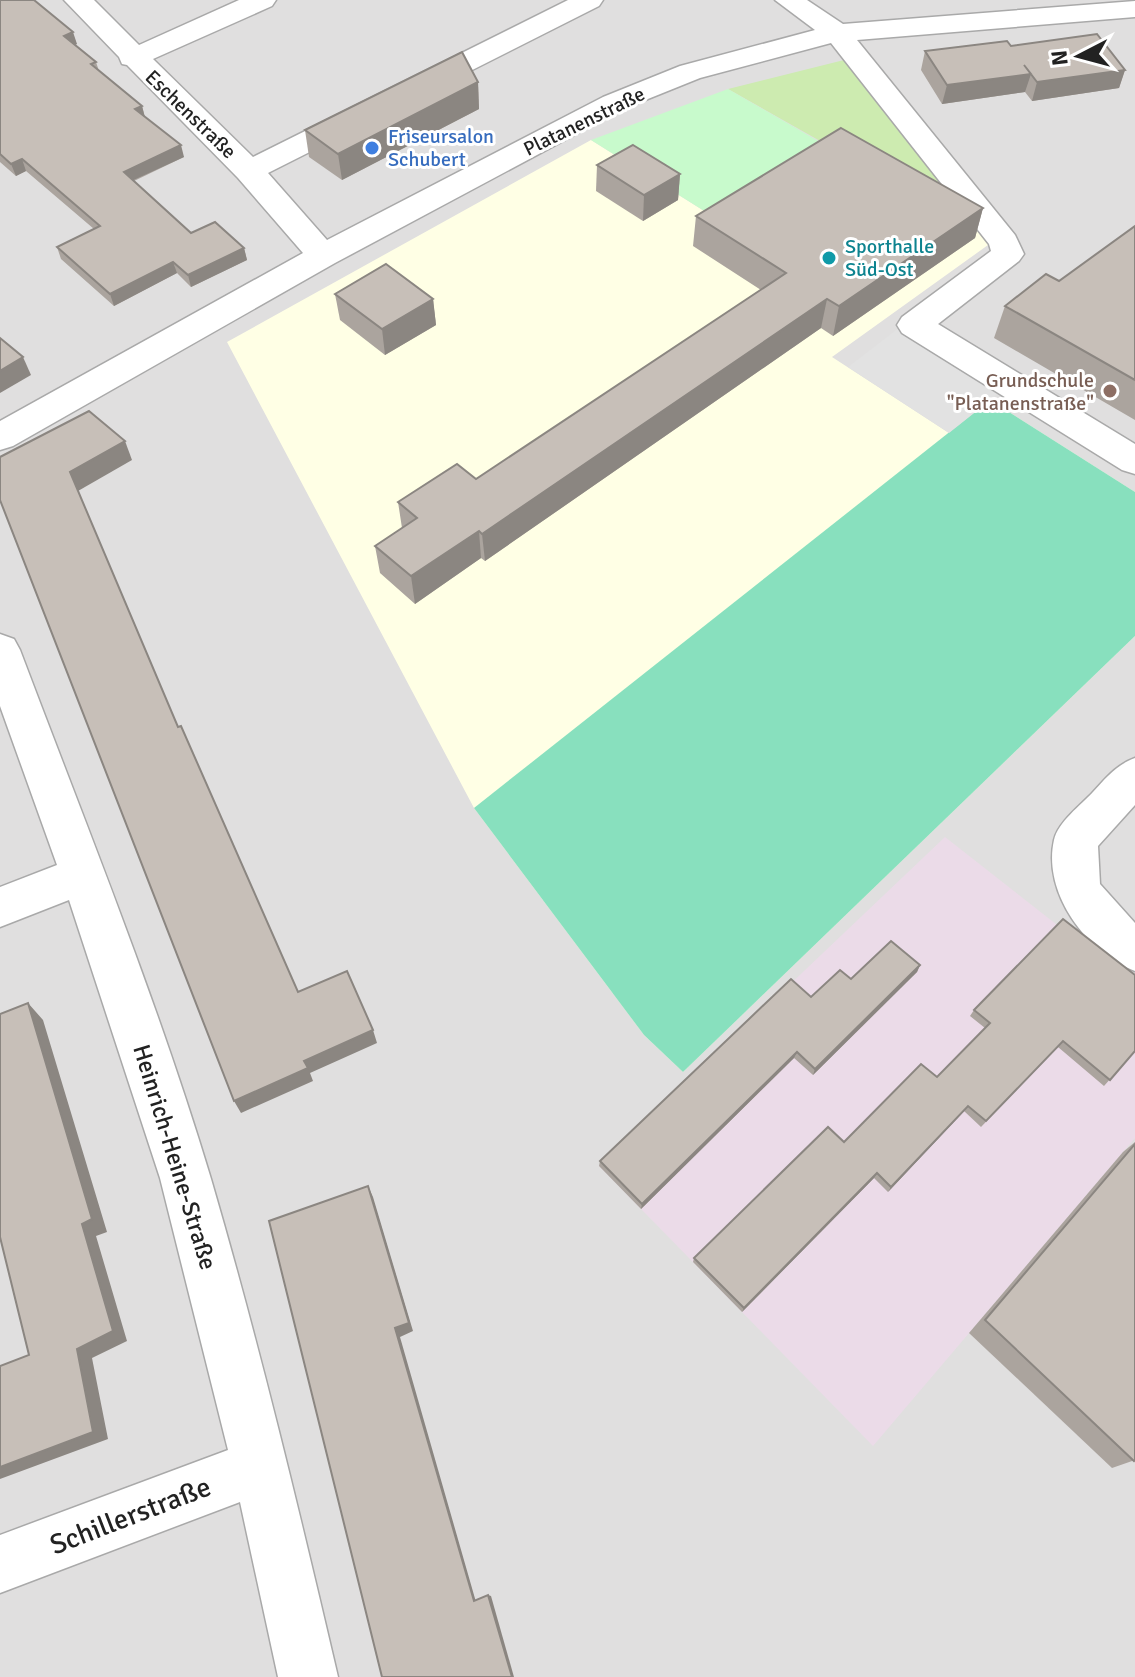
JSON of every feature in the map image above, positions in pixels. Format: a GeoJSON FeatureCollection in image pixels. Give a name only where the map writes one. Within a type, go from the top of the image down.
{"type":"FeatureCollection","features":[{"type":"Feature","properties":{"kind":"street","name":"Eschenstraße"},"geometry":{"type":"LineString","coordinates":[[78,0],[132,58],[249,171],[323,256]]}},
{"type":"Feature","properties":{"kind":"street","name":"Eschenstraße"},"geometry":{"type":"LineString","coordinates":[[132,58],[262,0]]}},
{"type":"Feature","properties":{"kind":"street","name":"Eschenstraße"},"geometry":{"type":"LineString","coordinates":[[249,171],[589,0]]}},
{"type":"Feature","properties":{"kind":"street"},"geometry":{"type":"LineString","coordinates":[[789,0],[837,33],[1004,242],[1008,254],[914,325],[1135,461]]}},
{"type":"Feature","properties":{"kind":"street","name":"Platanenstraße"},"geometry":{"type":"LineString","coordinates":[[0,437],[323,256],[613,103],[690,72],[837,33],[1135,9]]}},
{"type":"Feature","properties":{"kind":"street","name":"Heinrich-Heine-Straße"},"geometry":{"type":"LineString","coordinates":[[0,650],[83,875],[185,1178],[260,1466],[308,1677]]}},
{"type":"Feature","properties":{"kind":"street"},"geometry":{"type":"LineString","coordinates":[[1135,776],[1076,840],[1078,890],[1112,932],[1135,950]]}},
{"type":"Feature","properties":{"kind":"street"},"geometry":{"type":"LineString","coordinates":[[0,907],[83,875]]}},
{"type":"Feature","properties":{"kind":"street","name":"Schillerstraße"},"geometry":{"type":"LineString","coordinates":[[0,1564],[260,1466]]}},
{"type":"Feature","properties":{"kind":"shaded area"},"geometry":{"type":"Polygon","coordinates":[[[0,0],[1135,0],[1135,1677],[0,1677],[0,0]]]}},
{"type":"Feature","properties":{"kind":"shaded area"},"geometry":{"type":"Polygon","coordinates":[[[591,140],[717,219],[832,149],[995,240],[832,357],[949,433],[990,400],[1135,492],[1135,636],[683,1072],[644,1035],[474,808],[227,342],[591,140]]]}},
{"type":"Feature","properties":{"kind":"shaded area"},"geometry":{"type":"Polygon","coordinates":[[[900,327],[1003,390],[949,433],[848,367],[900,327]]]}},
{"type":"Feature","properties":{"kind":"shaded area"},"geometry":{"type":"Polygon","coordinates":[[[945,837],[1135,986],[1135,1138],[873,1446],[599,1166],[945,837]]]}},
{"type":"Feature","properties":{"kind":"green space"},"geometry":{"type":"Polygon","coordinates":[[[844,60],[978,230],[728,89],[844,60]]]}},
{"type":"Feature","properties":{"kind":"green space"},"geometry":{"type":"Polygon","coordinates":[[[728,89],[832,149],[717,219],[591,140],[728,89]]]}},
{"type":"Feature","properties":{"kind":"green space"},"geometry":{"type":"Polygon","coordinates":[[[990,400],[1135,492],[1135,636],[683,1072],[644,1035],[474,808],[990,400]]]}},
{"type":"Feature","properties":{"kind":"building"},"geometry":{"type":"Polygon","coordinates":[[[0,0],[34,0],[73,32],[64,36],[96,62],[91,64],[142,106],[135,109],[181,145],[124,172],[191,233],[215,222],[244,248],[188,275],[173,262],[110,294],[57,247],[100,226],[22,159],[11,164],[0,154],[0,0]]]}},
{"type":"Feature","properties":{"kind":"building"},"geometry":{"type":"Polygon","coordinates":[[[1097,34],[1125,70],[1037,82],[1031,74],[947,85],[925,51],[1007,41],[1011,46],[1097,34]]]}},
{"type":"Feature","properties":{"kind":"building"},"geometry":{"type":"Polygon","coordinates":[[[462,52],[478,82],[338,154],[305,130],[462,52]]]}},
{"type":"Feature","properties":{"kind":"building"},"geometry":{"type":"Polygon","coordinates":[[[841,128],[983,208],[839,306],[827,299],[482,534],[479,531],[411,576],[375,546],[417,518],[398,502],[457,464],[476,479],[786,273],[696,216],[841,128]]]}},
{"type":"Feature","properties":{"kind":"building"},"geometry":{"type":"Polygon","coordinates":[[[633,145],[680,174],[644,195],[597,165],[633,145]]]}},
{"type":"Feature","properties":{"kind":"building"},"geometry":{"type":"Polygon","coordinates":[[[1135,226],[1135,380],[1005,306],[1046,274],[1059,281],[1135,226]]]}},
{"type":"Feature","properties":{"kind":"building"},"geometry":{"type":"Polygon","coordinates":[[[386,264],[433,299],[382,329],[335,294],[386,264]]]}},
{"type":"Feature","properties":{"kind":"building"},"geometry":{"type":"Polygon","coordinates":[[[0,338],[23,357],[0,371],[0,338]]]}},
{"type":"Feature","properties":{"kind":"building"},"geometry":{"type":"Polygon","coordinates":[[[89,411],[125,441],[70,472],[178,727],[181,726],[298,992],[347,971],[373,1030],[304,1061],[308,1068],[234,1101],[0,500],[0,457],[89,411]]]}},
{"type":"Feature","properties":{"kind":"building"},"geometry":{"type":"Polygon","coordinates":[[[1063,919],[1135,975],[1135,1051],[1110,1080],[1063,1041],[986,1121],[968,1106],[891,1187],[877,1173],[744,1308],[694,1258],[828,1127],[844,1142],[921,1064],[937,1077],[990,1023],[974,1010],[1063,919]]]}},
{"type":"Feature","properties":{"kind":"building"},"geometry":{"type":"Polygon","coordinates":[[[891,941],[920,965],[815,1069],[797,1052],[642,1204],[600,1161],[791,979],[811,997],[840,970],[851,979],[891,941]]]}},
{"type":"Feature","properties":{"kind":"building"},"geometry":{"type":"Polygon","coordinates":[[[28,1003],[92,1219],[82,1224],[113,1331],[77,1349],[93,1432],[0,1467],[0,1366],[29,1355],[0,1237],[0,1014],[28,1003]]]}},
{"type":"Feature","properties":{"kind":"building"},"geometry":{"type":"Polygon","coordinates":[[[1135,1144],[1135,1460],[1134,1461],[985,1320],[1135,1144]]]}},
{"type":"Feature","properties":{"kind":"building"},"geometry":{"type":"Polygon","coordinates":[[[368,1186],[409,1323],[395,1328],[474,1601],[488,1595],[512,1677],[382,1677],[269,1221],[368,1186]]]}},
{"type":"Feature","properties":{"kind":"place","name":"Friseursalon Schubert"},"geometry":{"type":"Point","coordinates":[372,148]}},
{"type":"Feature","properties":{"kind":"place","name":"Sporthalle Süd-Ost"},"geometry":{"type":"Point","coordinates":[829,258]}},
{"type":"Feature","properties":{"kind":"place","name":"Grundschule \"Platanenstraße\""},"geometry":{"type":"Point","coordinates":[1110,391]}}]}
